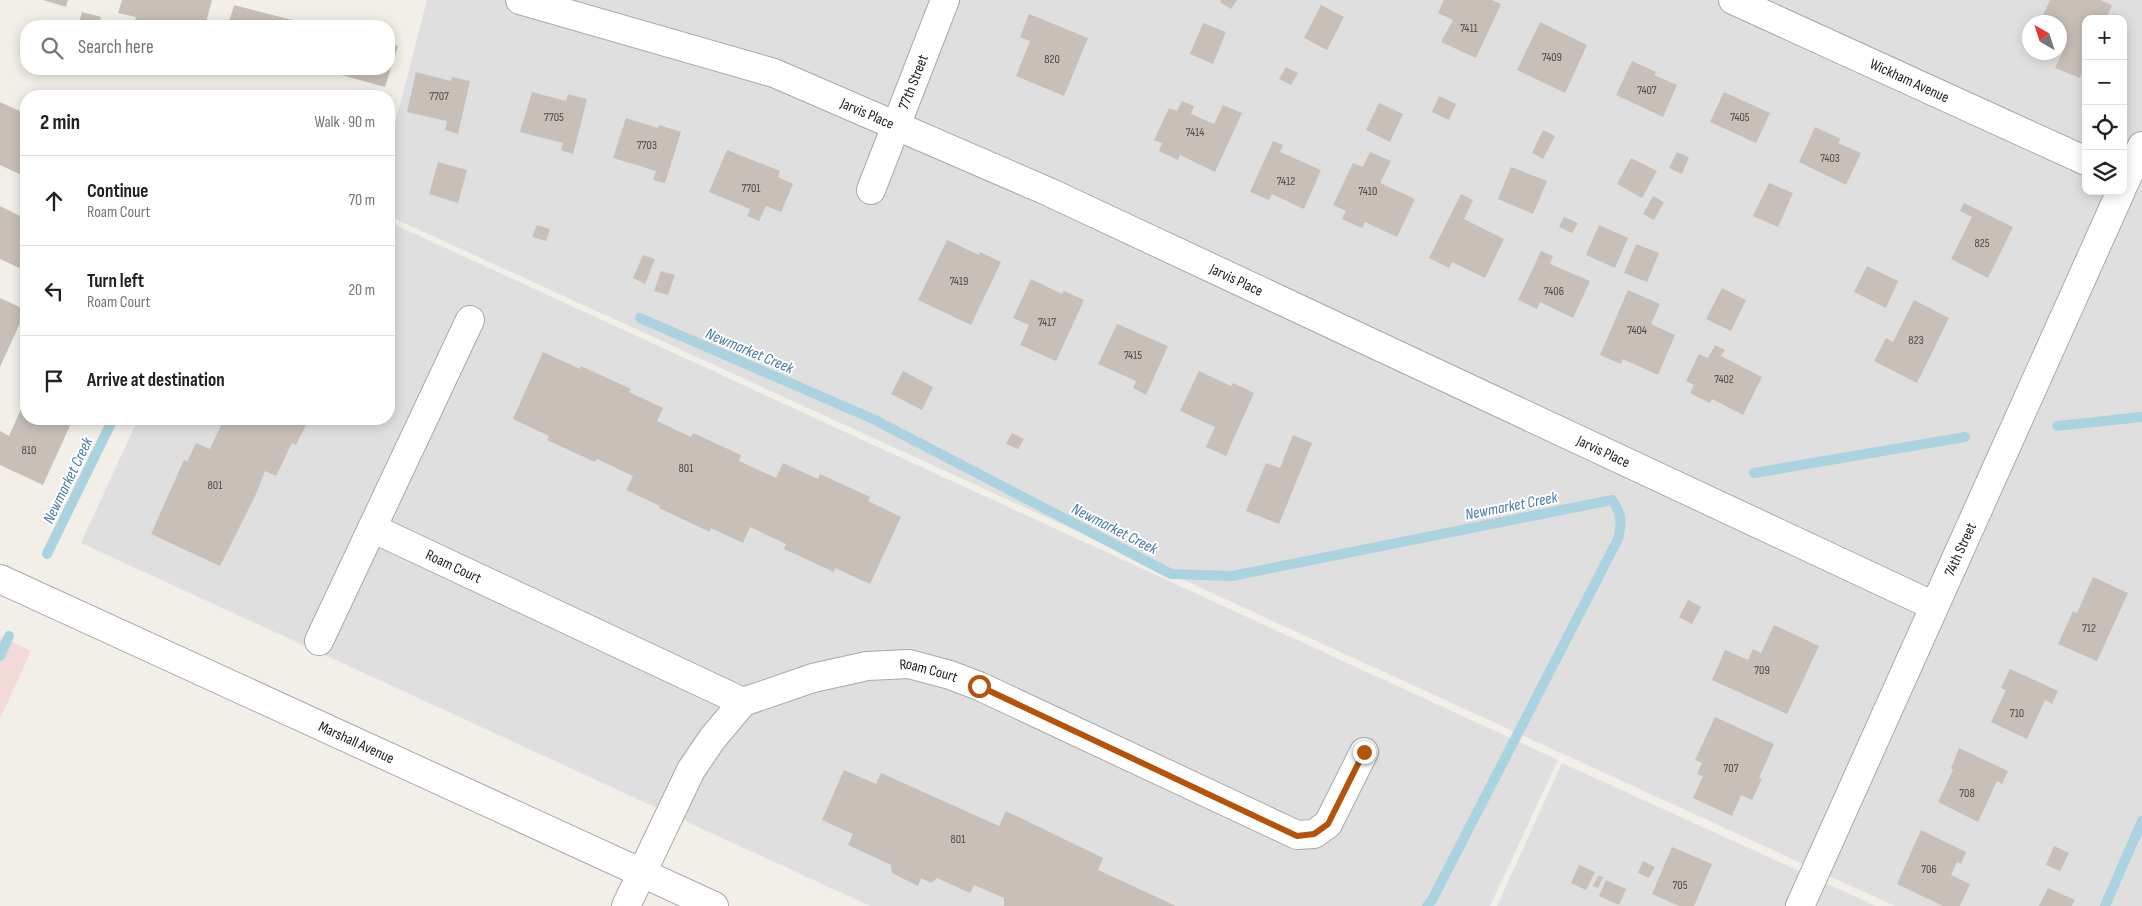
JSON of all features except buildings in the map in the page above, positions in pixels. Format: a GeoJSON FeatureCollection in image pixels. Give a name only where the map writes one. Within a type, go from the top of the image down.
{"type":"FeatureCollection","features":[{"type":"Feature","properties":{"kind":"street","name":"Jarvis Place"},"geometry":{"type":"LineString","coordinates":[[520,0],[774,73],[1049,192],[1934,606]]}},
{"type":"Feature","properties":{"kind":"street","name":"77th Street"},"geometry":{"type":"LineString","coordinates":[[871,190],[944,0]]}},
{"type":"Feature","properties":{"kind":"street","name":"Wickham Avenue"},"geometry":{"type":"LineString","coordinates":[[1733,0],[2082,159]]}},
{"type":"Feature","properties":{"kind":"street","name":"74th Street"},"geometry":{"type":"LineString","coordinates":[[2127,185],[2142,146]]}},
{"type":"Feature","properties":{"kind":"street","name":"74th Street"},"geometry":{"type":"LineString","coordinates":[[1800,906],[1934,606],[2122,195]]}},
{"type":"Feature","properties":{"kind":"street"},"geometry":{"type":"LineString","coordinates":[[319,641],[470,320]]}},
{"type":"Feature","properties":{"kind":"street","name":"Roam Court"},"geometry":{"type":"LineString","coordinates":[[372,528],[743,702],[794,684],[858,668],[909,664],[950,675],[979,686],[1297,836],[1314,834],[1328,824],[1364,752]]}},
{"type":"Feature","properties":{"kind":"street","name":"Marshall Avenue"},"geometry":{"type":"LineString","coordinates":[[0,579],[714,906]]}},
{"type":"Feature","properties":{"kind":"street"},"geometry":{"type":"LineString","coordinates":[[626,906],[691,770],[712,739],[743,702]]}},
{"type":"Feature","properties":{"kind":"shaded area"},"geometry":{"type":"Polygon","coordinates":[[[427,0],[2142,0],[2142,906],[1895,906],[395,219],[395,124],[427,0]]]}},
{"type":"Feature","properties":{"kind":"shaded area"},"geometry":{"type":"Polygon","coordinates":[[[395,225],[1558,760],[1490,906],[870,906],[81,543],[135,425],[395,425],[395,225]]]}},
{"type":"Feature","properties":{"kind":"shaded area"},"geometry":{"type":"Polygon","coordinates":[[[0,636],[31,651],[0,719],[0,636]]]}},
{"type":"Feature","properties":{"kind":"shaded area"},"geometry":{"type":"Polygon","coordinates":[[[1562,763],[1876,906],[1497,906],[1562,763]]]}},
{"type":"Feature","properties":{"kind":"waterway","name":"Newmarket Creek"},"geometry":{"type":"LineString","coordinates":[[640,318],[873,419],[1171,574],[1232,576],[1612,500],[1620,518],[1618,539],[1432,900],[1427,906]]}},
{"type":"Feature","properties":{"kind":"waterway","name":"Newmarket Creek"},"geometry":{"type":"LineString","coordinates":[[2057,426],[2142,417]]}},
{"type":"Feature","properties":{"kind":"waterway","name":"Newmarket Creek"},"geometry":{"type":"LineString","coordinates":[[47,554],[110,425]]}},
{"type":"Feature","properties":{"kind":"waterway","name":"Newmarket Creek"},"geometry":{"type":"LineString","coordinates":[[1754,473],[1965,437]]}},
{"type":"Feature","properties":{"kind":"waterway","name":"Newmarket Creek"},"geometry":{"type":"LineString","coordinates":[[0,656],[9,636]]}},
{"type":"Feature","properties":{"kind":"waterway"},"geometry":{"type":"LineString","coordinates":[[2105,906],[2142,821]]}},
{"type":"Feature","properties":{"kind":"route"},"geometry":{"type":"LineString","coordinates":[[979,686],[1297,836],[1314,834],[1328,824],[1364,752]]}}]}
